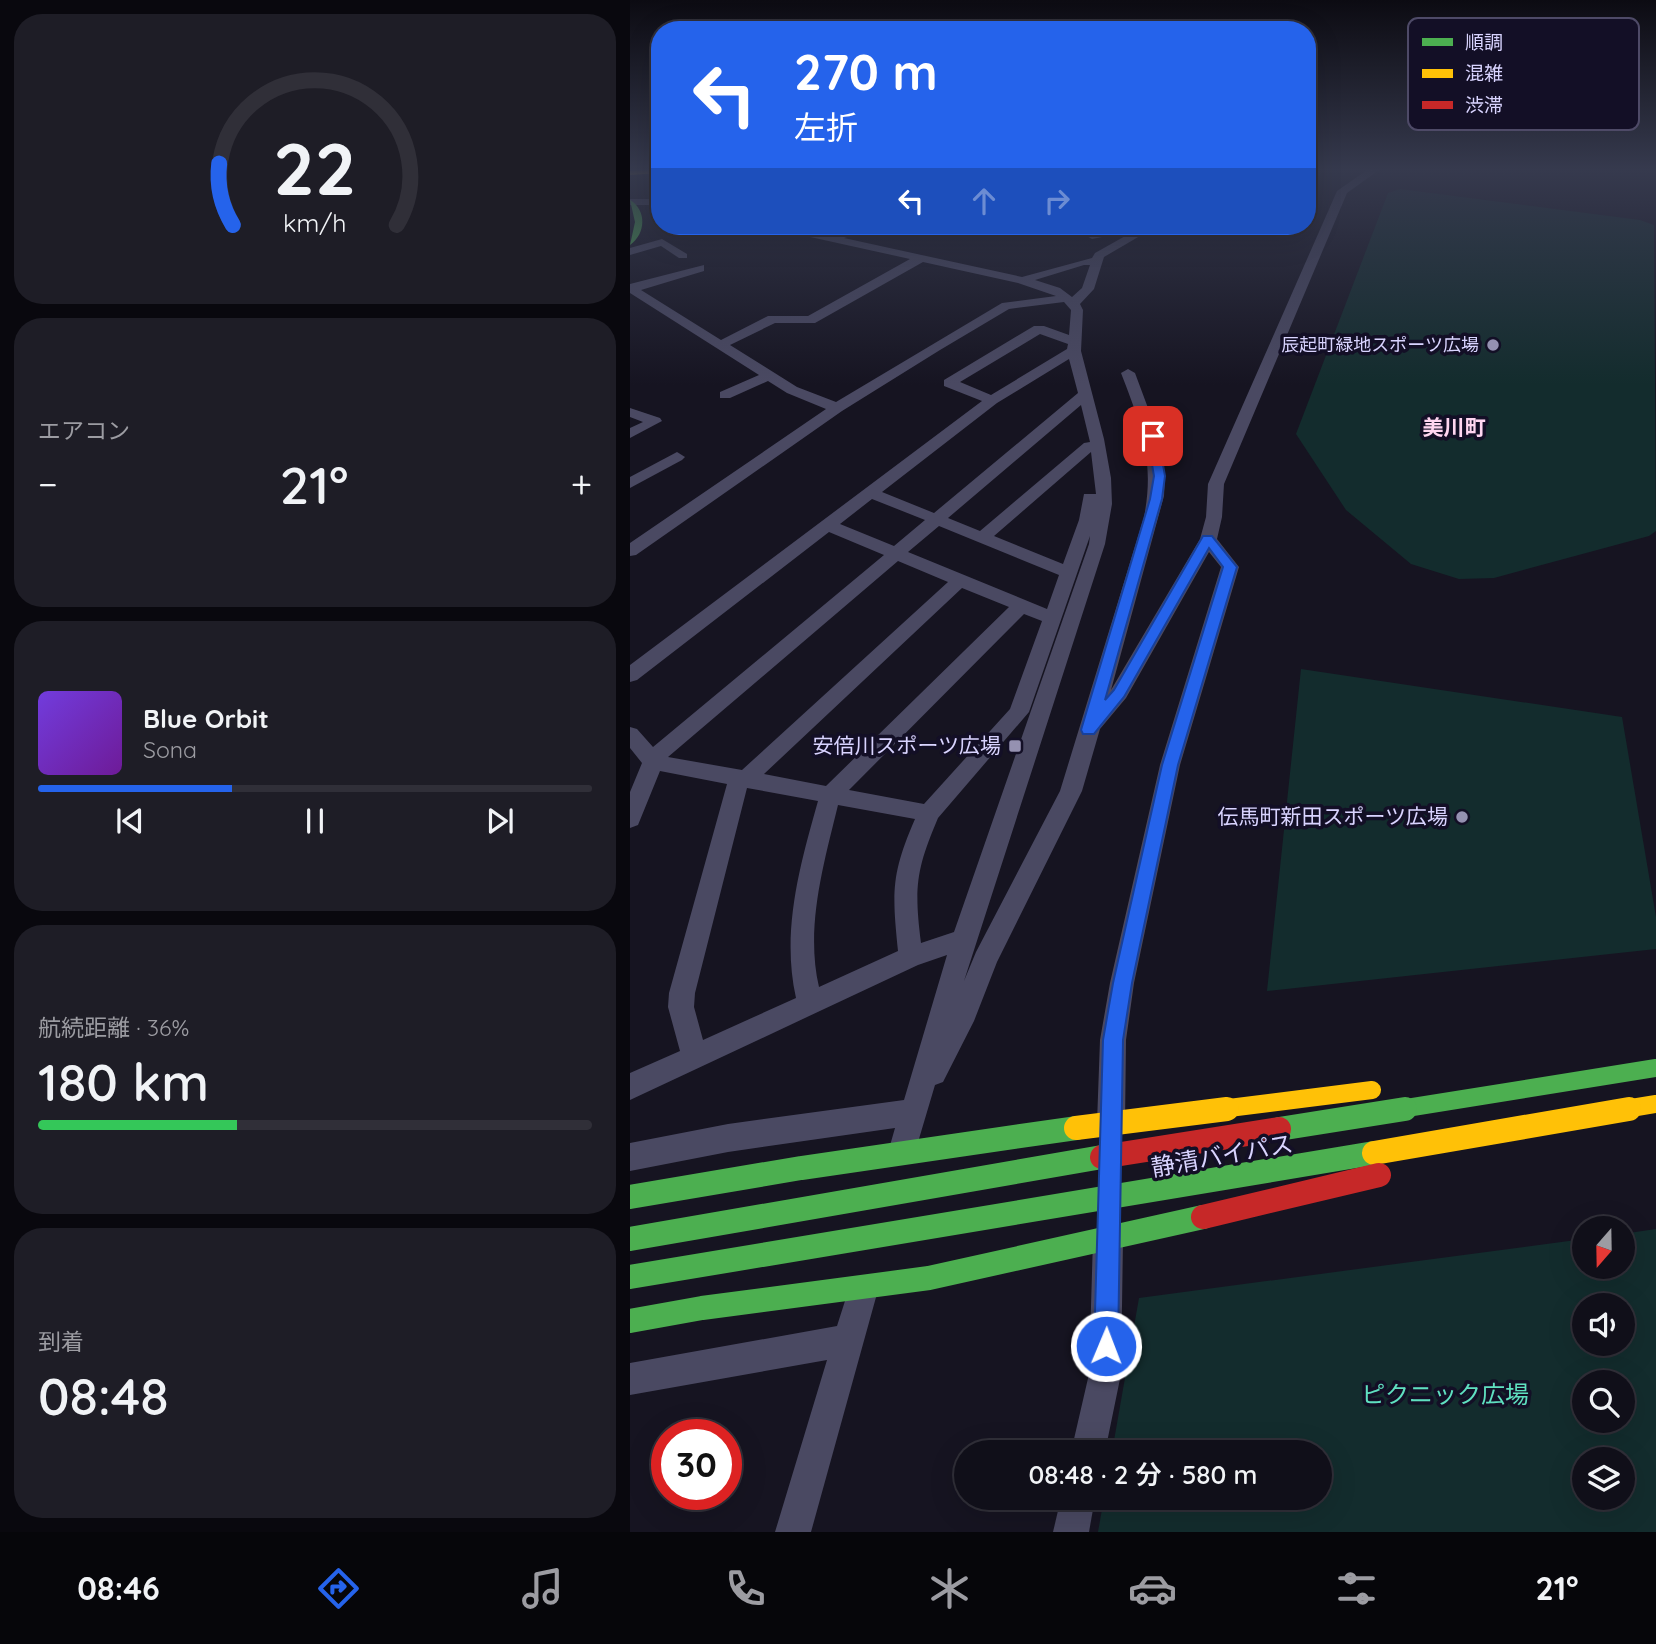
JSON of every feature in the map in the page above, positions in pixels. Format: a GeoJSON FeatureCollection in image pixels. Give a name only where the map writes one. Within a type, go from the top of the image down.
{"type":"FeatureCollection","features":[{"type":"Feature","properties":{"kind":"main road"},"geometry":{"type":"LineString","coordinates":[[1466,1082],[1656,1067]]}},
{"type":"Feature","properties":{"kind":"main road","name":"静清バイパス"},"geometry":{"type":"LineString","coordinates":[[630,1240],[998,1174],[1656,1067]]}},
{"type":"Feature","properties":{"kind":"main road"},"geometry":{"type":"LineString","coordinates":[[630,1198],[782,1170],[952,1144],[1318,1095],[1385,1089]]}},
{"type":"Feature","properties":{"kind":"main road","name":"静清バイパス"},"geometry":{"type":"LineString","coordinates":[[630,1278],[1086,1203],[1656,1104]]}},
{"type":"Feature","properties":{"kind":"main road"},"geometry":{"type":"LineString","coordinates":[[1447,1157],[1635,1108]]}},
{"type":"Feature","properties":{"kind":"main road"},"geometry":{"type":"LineString","coordinates":[[630,1321],[702,1308],[929,1278],[1300,1196],[1394,1171]]}},
{"type":"Feature","properties":{"kind":"street"},"geometry":{"type":"LineString","coordinates":[[793,1532],[964,939],[1097,544],[1104,504],[1086,394],[1074,346],[1077,310],[1070,300],[1021,280],[850,241]]}},
{"type":"Feature","properties":{"kind":"street"},"geometry":{"type":"LineString","coordinates":[[630,551],[836,408],[1006,306],[1070,300],[1088,289],[1097,261],[1105,251],[1122,241]]}},
{"type":"Feature","properties":{"kind":"street"},"geometry":{"type":"LineString","coordinates":[[1089,730],[1119,693],[1208,539],[1214,517],[1216,484],[1320,241]]}},
{"type":"Feature","properties":{"kind":"street"},"geometry":{"type":"LineString","coordinates":[[630,252],[662,242],[683,256]]}},
{"type":"Feature","properties":{"kind":"street"},"geometry":{"type":"LineString","coordinates":[[723,344],[772,319],[810,320],[923,257]]}},
{"type":"Feature","properties":{"kind":"street"},"geometry":{"type":"LineString","coordinates":[[1021,280],[1083,262],[1097,261]]}},
{"type":"Feature","properties":{"kind":"street"},"geometry":{"type":"LineString","coordinates":[[631,289],[700,268]]}},
{"type":"Feature","properties":{"kind":"street"},"geometry":{"type":"LineString","coordinates":[[631,289],[723,344],[792,390],[836,408]]}},
{"type":"Feature","properties":{"kind":"street"},"geometry":{"type":"LineString","coordinates":[[992,400],[949,383],[1039,329],[1074,346]]}},
{"type":"Feature","properties":{"kind":"street"},"geometry":{"type":"LineString","coordinates":[[630,675],[825,524],[992,400],[1074,346]]}},
{"type":"Feature","properties":{"kind":"street"},"geometry":{"type":"LineString","coordinates":[[915,1107],[949,1048],[985,960],[1071,792],[1152,517],[1160,476],[1153,436],[1128,373]]}},
{"type":"Feature","properties":{"kind":"street"},"geometry":{"type":"LineString","coordinates":[[725,395],[770,375]]}},
{"type":"Feature","properties":{"kind":"street"},"geometry":{"type":"LineString","coordinates":[[630,819],[653,762],[663,749],[1086,394]]}},
{"type":"Feature","properties":{"kind":"street"},"geometry":{"type":"LineString","coordinates":[[630,412],[655,421],[630,434]]}},
{"type":"Feature","properties":{"kind":"street"},"geometry":{"type":"LineString","coordinates":[[982,538],[1093,443]]}},
{"type":"Feature","properties":{"kind":"street"},"geometry":{"type":"LineString","coordinates":[[912,957],[904,897],[906,875],[929,813],[1018,712],[1069,573],[1088,512],[1093,443]]}},
{"type":"Feature","properties":{"kind":"street"},"geometry":{"type":"LineString","coordinates":[[630,483],[677,457]]}},
{"type":"Feature","properties":{"kind":"street"},"geometry":{"type":"LineString","coordinates":[[869,492],[1069,573]]}},
{"type":"Feature","properties":{"kind":"street"},"geometry":{"type":"LineString","coordinates":[[825,524],[1051,618]]}},
{"type":"Feature","properties":{"kind":"street"},"geometry":{"type":"LineString","coordinates":[[1091,1440],[1105,1374],[1113,1040],[1122,983],[1170,765],[1230,567],[1208,539]]}},
{"type":"Feature","properties":{"kind":"street"},"geometry":{"type":"LineString","coordinates":[[695,1057],[681,1007],[682,993],[743,779],[960,580]]}},
{"type":"Feature","properties":{"kind":"street"},"geometry":{"type":"LineString","coordinates":[[810,1004],[802,962],[803,939],[820,835],[831,795],[1021,606]]}},
{"type":"Feature","properties":{"kind":"street"},"geometry":{"type":"LineString","coordinates":[[630,734],[653,762],[929,813]]}},
{"type":"Feature","properties":{"kind":"street"},"geometry":{"type":"LineString","coordinates":[[630,1087],[912,957],[964,939]]}},
{"type":"Feature","properties":{"kind":"street"},"geometry":{"type":"LineString","coordinates":[[630,1157],[915,1107]]}},
{"type":"Feature","properties":{"kind":"street"},"geometry":{"type":"LineString","coordinates":[[630,1379],[849,1340]]}},
{"type":"Feature","properties":{"kind":"street"},"geometry":{"type":"LineString","coordinates":[[1071,1532],[1076,1510]]}},
{"type":"Feature","properties":{"kind":"green space","name":"辰起町緑地スポーツ広場"},"geometry":{"type":"Polygon","coordinates":[[[1369,241],[1654,241],[1656,531],[1649,536],[1494,578],[1459,579],[1411,564],[1346,510],[1296,434],[1369,241]]]}},
{"type":"Feature","properties":{"kind":"green space","name":"伝馬町新田スポーツ広場"},"geometry":{"type":"Polygon","coordinates":[[[1301,669],[1622,717],[1656,917],[1656,949],[1267,991],[1301,669]]]}},
{"type":"Feature","properties":{"kind":"green space","name":"ピクニック広場"},"geometry":{"type":"Polygon","coordinates":[[[1656,1229],[1656,1532],[1098,1532],[1102,1510],[1332,1510],[1332,1440],[1114,1440],[1139,1298],[1572,1241],[1572,1279],[1635,1279],[1635,1232],[1656,1229]]]}},
{"type":"Feature","properties":{"kind":"traffic: fast"},"geometry":{"type":"LineString","coordinates":[[1279,1129],[1656,1068]]}},
{"type":"Feature","properties":{"kind":"traffic: fast"},"geometry":{"type":"LineString","coordinates":[[630,1197],[801,1168],[1076,1128]]}},
{"type":"Feature","properties":{"kind":"traffic: fast"},"geometry":{"type":"LineString","coordinates":[[630,1277],[1374,1153]]}},
{"type":"Feature","properties":{"kind":"traffic: fast"},"geometry":{"type":"LineString","coordinates":[[630,1239],[1102,1157]]}},
{"type":"Feature","properties":{"kind":"traffic: fast"},"geometry":{"type":"LineString","coordinates":[[630,1321],[702,1308],[929,1278],[1203,1217]]}},
{"type":"Feature","properties":{"kind":"traffic: slow"},"geometry":{"type":"LineString","coordinates":[[1076,1128],[1372,1090]]}},
{"type":"Feature","properties":{"kind":"traffic: slow"},"geometry":{"type":"LineString","coordinates":[[1374,1153],[1656,1104]]}},
{"type":"Feature","properties":{"kind":"traffic: jam"},"geometry":{"type":"LineString","coordinates":[[1102,1157],[1279,1129]]}},
{"type":"Feature","properties":{"kind":"traffic: jam"},"geometry":{"type":"LineString","coordinates":[[1203,1217],[1379,1175]]}},
{"type":"Feature","properties":{"kind":"place","name":"辰起町緑地スポーツ広場"},"geometry":{"type":"Point","coordinates":[1493,345]}},
{"type":"Feature","properties":{"kind":"place","name":"安倍川スポーツ広場"},"geometry":{"type":"Point","coordinates":[1015,746]}},
{"type":"Feature","properties":{"kind":"place","name":"伝馬町新田スポーツ広場"},"geometry":{"type":"Point","coordinates":[1462,817]}},
{"type":"Feature","properties":{"kind":"district","name":"美川町"},"geometry":{"type":"Point","coordinates":[1454,428]}},
{"type":"Feature","properties":{"kind":"route"},"geometry":{"type":"LineString","coordinates":[[1106,1346],[1113,1040],[1122,983],[1170,765],[1230,567],[1208,539],[1119,693],[1089,730],[1156,499],[1160,476],[1153,436]]}}]}
